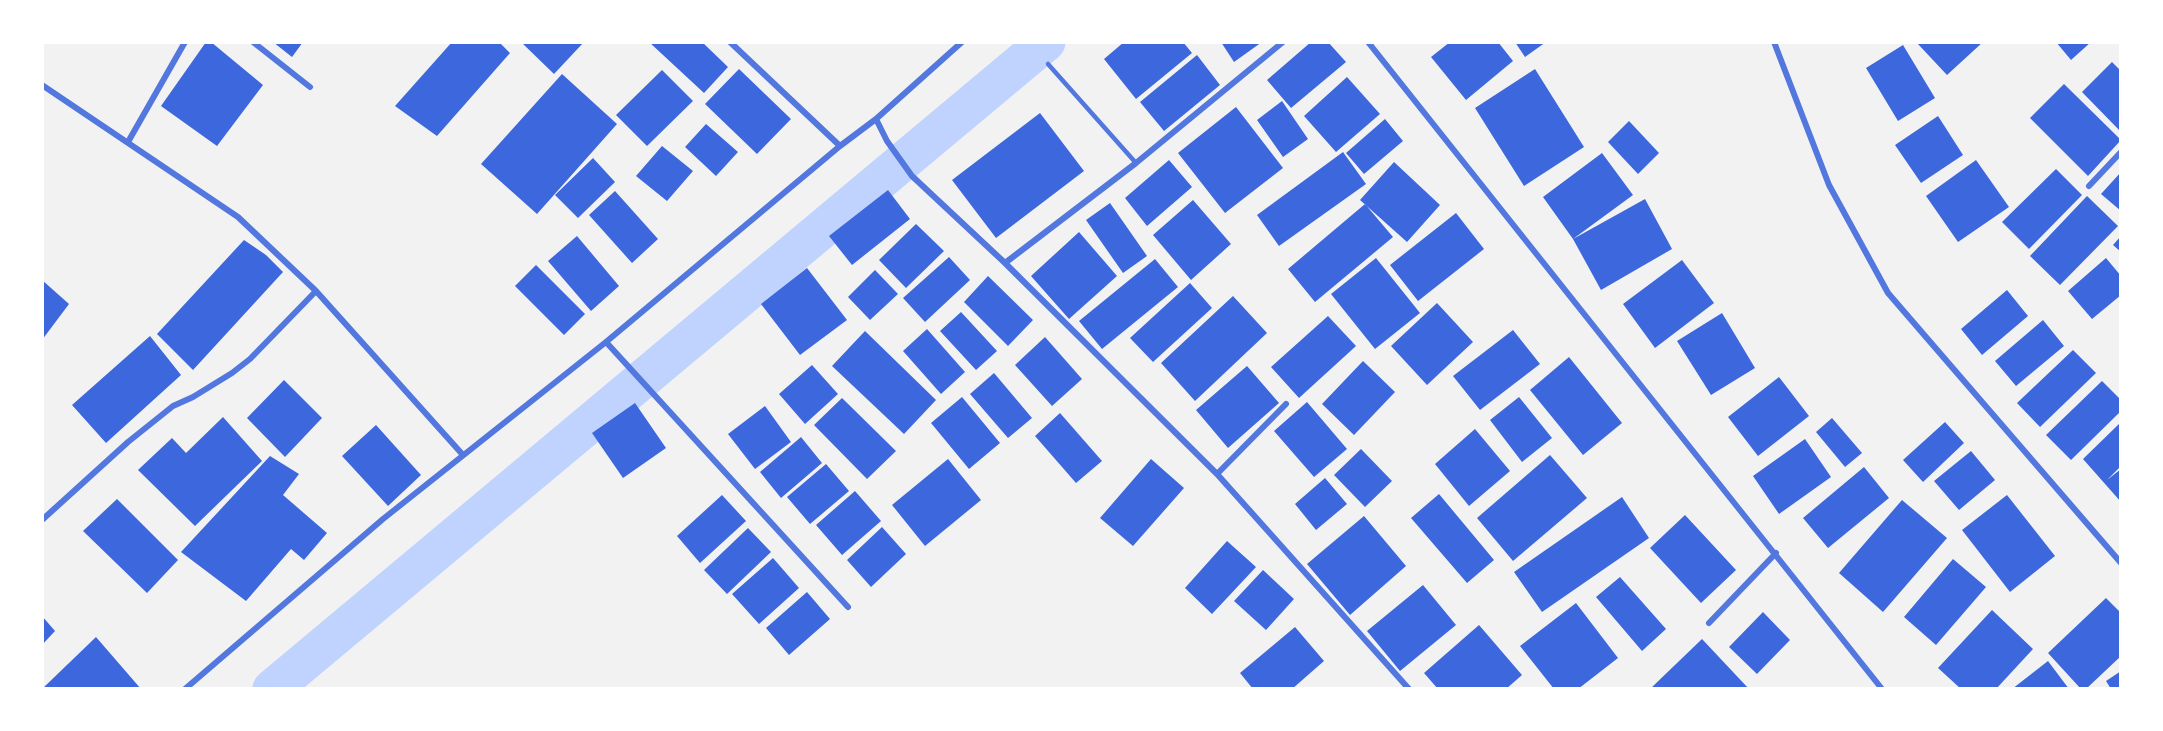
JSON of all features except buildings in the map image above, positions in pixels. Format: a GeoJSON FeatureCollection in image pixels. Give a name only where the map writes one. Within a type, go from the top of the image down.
{"type":"FeatureCollection","features":[{"type":"Feature","properties":{"kind":"street"},"geometry":{"type":"LineString","coordinates":[[128,142],[185,42]]}},
{"type":"Feature","properties":{"kind":"street"},"geometry":{"type":"LineString","coordinates":[[253,42],[310,87]]}},
{"type":"Feature","properties":{"kind":"street"},"geometry":{"type":"LineString","coordinates":[[730,42],[840,146]]}},
{"type":"Feature","properties":{"kind":"street"},"geometry":{"type":"LineString","coordinates":[[185,689],[383,519],[606,342],[876,118],[962,42]]}},
{"type":"Feature","properties":{"kind":"street"},"geometry":{"type":"LineString","coordinates":[[1005,263],[1136,163],[1283,42]]}},
{"type":"Feature","properties":{"kind":"street"},"geometry":{"type":"LineString","coordinates":[[1368,42],[1882,689]]}},
{"type":"Feature","properties":{"kind":"street"},"geometry":{"type":"LineString","coordinates":[[1774,42],[1829,184],[1888,293],[2121,563]]}},
{"type":"Feature","properties":{"kind":"street"},"geometry":{"type":"LineString","coordinates":[[42,85],[238,217],[316,291],[463,455]]}},
{"type":"Feature","properties":{"kind":"street"},"geometry":{"type":"LineString","coordinates":[[876,118],[887,141],[912,176],[1005,263],[1216,474],[1409,689]]}},
{"type":"Feature","properties":{"kind":"street"},"geometry":{"type":"LineString","coordinates":[[2089,186],[2121,152]]}},
{"type":"Feature","properties":{"kind":"street"},"geometry":{"type":"LineString","coordinates":[[42,520],[128,442],[173,406],[232,373],[250,359],[316,291]]}},
{"type":"Feature","properties":{"kind":"street"},"geometry":{"type":"LineString","coordinates":[[606,342],[848,607]]}},
{"type":"Feature","properties":{"kind":"street"},"geometry":{"type":"LineString","coordinates":[[1216,474],[1286,404]]}},
{"type":"Feature","properties":{"kind":"street"},"geometry":{"type":"LineString","coordinates":[[1709,623],[1776,554]]}},
{"type":"Feature","properties":{"kind":"lane"},"geometry":{"type":"LineString","coordinates":[[1048,64],[1136,163]]}},
{"type":"Feature","properties":{"kind":"waterway"},"geometry":{"type":"LineString","coordinates":[[272,689],[1046,42]]}}]}
